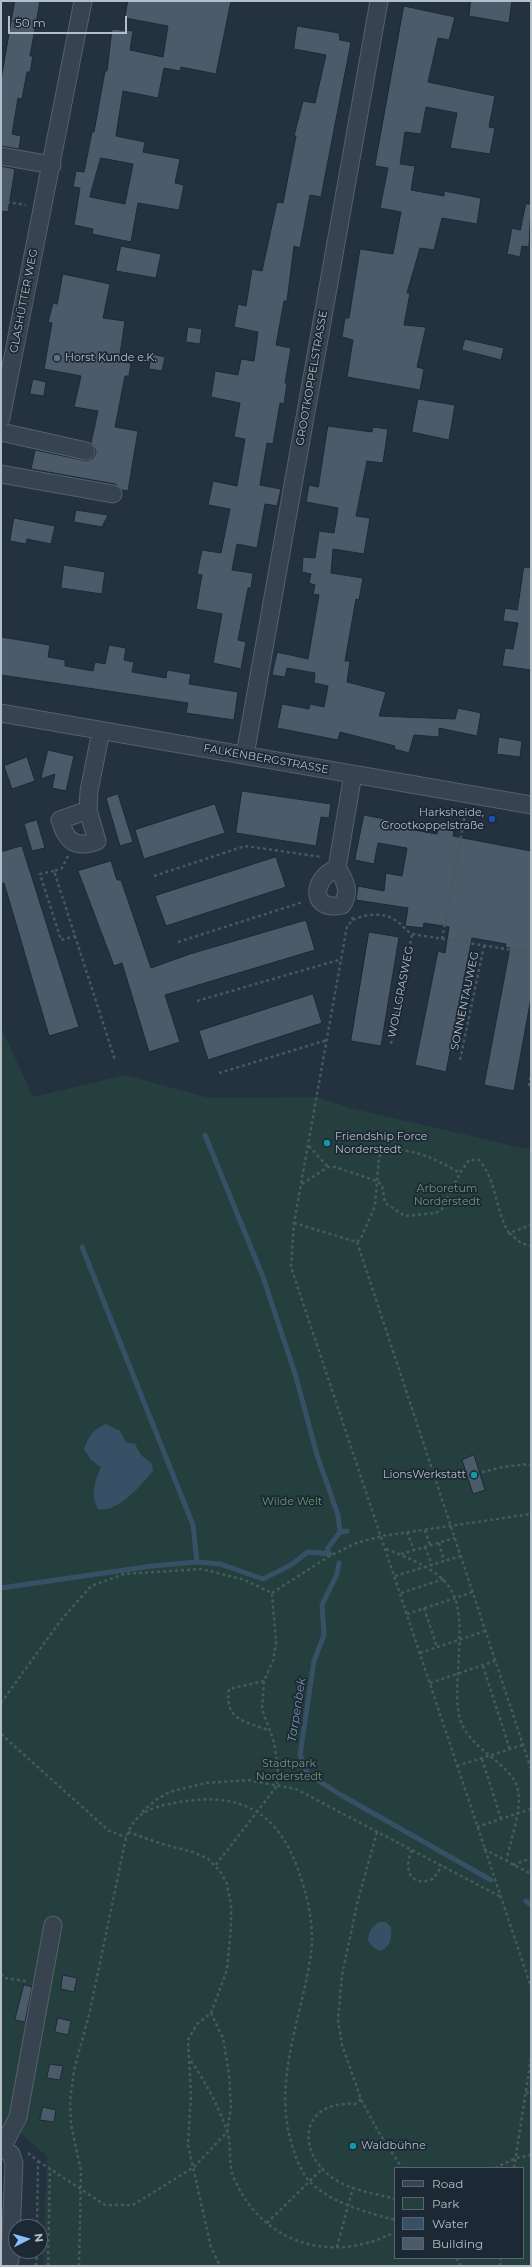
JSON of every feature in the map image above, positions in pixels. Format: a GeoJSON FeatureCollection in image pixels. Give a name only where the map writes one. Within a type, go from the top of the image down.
{"type":"FeatureCollection","features":[{"type":"Feature","properties":{"kind":"street","name":"GLASHÜTTER WEG"},"geometry":{"type":"LineString","coordinates":[[1,418],[52,165],[83,1]]}},
{"type":"Feature","properties":{"kind":"street","name":"GROOTKOPPELSTRASSE"},"geometry":{"type":"LineString","coordinates":[[245,755],[379,1]]}},
{"type":"Feature","properties":{"kind":"street"},"geometry":{"type":"LineString","coordinates":[[1,156],[52,165]]}},
{"type":"Feature","properties":{"kind":"street"},"geometry":{"type":"LineString","coordinates":[[1,432],[86,450]]}},
{"type":"Feature","properties":{"kind":"street"},"geometry":{"type":"LineString","coordinates":[[1,474],[113,494]]}},
{"type":"Feature","properties":{"kind":"street","name":"FALKENBERGSTRASSE"},"geometry":{"type":"LineString","coordinates":[[1,713],[531,805]]}},
{"type":"Feature","properties":{"kind":"street"},"geometry":{"type":"LineString","coordinates":[[88,810],[60,820],[63,832],[73,842],[87,845],[97,841],[88,810],[89,791],[101,730]]}},
{"type":"Feature","properties":{"kind":"street"},"geometry":{"type":"LineString","coordinates":[[338,864],[318,884],[318,896],[320,900],[327,905],[342,905],[346,899],[346,883],[338,864],[353,774]]}},
{"type":"Feature","properties":{"kind":"street"},"geometry":{"type":"LineString","coordinates":[[5,2260],[14,2163],[11,2154],[1,2148],[18,2117],[53,1925]]}},
{"type":"Feature","properties":{"kind":"path"},"geometry":{"type":"LineString","coordinates":[[1,201],[43,208]]}},
{"type":"Feature","properties":{"kind":"path"},"geometry":{"type":"LineString","coordinates":[[442,939],[469,794]]}},
{"type":"Feature","properties":{"kind":"path"},"geometry":{"type":"LineString","coordinates":[[73,842],[62,868],[40,874],[61,940],[75,936]]}},
{"type":"Feature","properties":{"kind":"path"},"geometry":{"type":"LineString","coordinates":[[154,876],[245,846],[338,864]]}},
{"type":"Feature","properties":{"kind":"path"},"geometry":{"type":"LineString","coordinates":[[54,871],[115,1060]]}},
{"type":"Feature","properties":{"kind":"path"},"geometry":{"type":"LineString","coordinates":[[178,942],[318,896]]}},
{"type":"Feature","properties":{"kind":"path"},"geometry":{"type":"LineString","coordinates":[[346,899],[353,920],[347,926],[328,1040],[294,1223],[291,1267],[382,1536],[484,1849],[502,1897],[531,1987]]}},
{"type":"Feature","properties":{"kind":"path","name":"WOLLGRASWEG"},"geometry":{"type":"LineString","coordinates":[[353,920],[360,916],[372,914],[395,919],[404,929],[412,934],[391,1044]]}},
{"type":"Feature","properties":{"kind":"path","name":"SONNENTAUWEG"},"geometry":{"type":"LineString","coordinates":[[412,934],[531,953]]}},
{"type":"Feature","properties":{"kind":"path","name":"SONNENTAUWEG"},"geometry":{"type":"LineString","coordinates":[[460,1060],[484,946]]}},
{"type":"Feature","properties":{"kind":"path"},"geometry":{"type":"LineString","coordinates":[[197,1001],[342,959]]}},
{"type":"Feature","properties":{"kind":"path"},"geometry":{"type":"LineString","coordinates":[[219,1073],[328,1040]]}},
{"type":"Feature","properties":{"kind":"path"},"geometry":{"type":"LineString","coordinates":[[529,1086],[531,1074]]}},
{"type":"Feature","properties":{"kind":"path"},"geometry":{"type":"LineString","coordinates":[[309,1146],[328,1167]]}},
{"type":"Feature","properties":{"kind":"path"},"geometry":{"type":"LineString","coordinates":[[357,1242],[361,1238],[375,1206],[379,1157],[384,1150],[397,1149],[423,1154],[460,1173]]}},
{"type":"Feature","properties":{"kind":"path"},"geometry":{"type":"LineString","coordinates":[[302,1185],[328,1167],[335,1167],[377,1181],[382,1185],[385,1203],[392,1209],[405,1216],[423,1216],[436,1213],[442,1209],[460,1173],[469,1160],[479,1160],[488,1171],[502,1221],[509,1233],[521,1243],[531,1246]]}},
{"type":"Feature","properties":{"kind":"path"},"geometry":{"type":"LineString","coordinates":[[294,1223],[357,1242]]}},
{"type":"Feature","properties":{"kind":"path"},"geometry":{"type":"LineString","coordinates":[[509,1233],[531,1225]]}},
{"type":"Feature","properties":{"kind":"path"},"geometry":{"type":"LineString","coordinates":[[357,1242],[531,1769]]}},
{"type":"Feature","properties":{"kind":"path"},"geometry":{"type":"LineString","coordinates":[[482,1472],[504,1467],[531,1466]]}},
{"type":"Feature","properties":{"kind":"path"},"geometry":{"type":"LineString","coordinates":[[272,1593],[356,1543],[382,1536],[531,1514]]}},
{"type":"Feature","properties":{"kind":"path"},"geometry":{"type":"LineString","coordinates":[[424,1530],[430,1545]]}},
{"type":"Feature","properties":{"kind":"path"},"geometry":{"type":"LineString","coordinates":[[408,1532],[414,1550]]}},
{"type":"Feature","properties":{"kind":"path"},"geometry":{"type":"LineString","coordinates":[[400,1554],[455,1538]]}},
{"type":"Feature","properties":{"kind":"path"},"geometry":{"type":"LineString","coordinates":[[439,1542],[444,1561]]}},
{"type":"Feature","properties":{"kind":"path"},"geometry":{"type":"LineString","coordinates":[[425,1547],[432,1565]]}},
{"type":"Feature","properties":{"kind":"path"},"geometry":{"type":"LineString","coordinates":[[386,1549],[426,1566],[444,1579],[450,1586],[456,1598],[459,1607],[458,1674],[460,1719],[476,1745],[490,1756],[510,1776],[518,1789],[518,1813],[506,1862]]}},
{"type":"Feature","properties":{"kind":"path"},"geometry":{"type":"LineString","coordinates":[[395,1576],[461,1556]]}},
{"type":"Feature","properties":{"kind":"path"},"geometry":{"type":"LineString","coordinates":[[1,1703],[61,1620],[91,1586],[124,1574],[202,1569],[245,1580],[272,1593]]}},
{"type":"Feature","properties":{"kind":"path"},"geometry":{"type":"LineString","coordinates":[[401,1593],[444,1579]]}},
{"type":"Feature","properties":{"kind":"path"},"geometry":{"type":"LineString","coordinates":[[407,1614],[472,1592]]}},
{"type":"Feature","properties":{"kind":"path"},"geometry":{"type":"LineString","coordinates":[[216,1866],[277,1786],[278,1768],[271,1731],[262,1709],[264,1681],[273,1661],[276,1643],[272,1593]]}},
{"type":"Feature","properties":{"kind":"path"},"geometry":{"type":"LineString","coordinates":[[424,1608],[437,1647]]}},
{"type":"Feature","properties":{"kind":"path"},"geometry":{"type":"LineString","coordinates":[[420,1653],[485,1631]]}},
{"type":"Feature","properties":{"kind":"path"},"geometry":{"type":"LineString","coordinates":[[430,1683],[496,1661]]}},
{"type":"Feature","properties":{"kind":"path"},"geometry":{"type":"LineString","coordinates":[[483,1666],[510,1750]]}},
{"type":"Feature","properties":{"kind":"path"},"geometry":{"type":"LineString","coordinates":[[264,1681],[229,1689],[229,1707],[232,1714],[271,1731]]}},
{"type":"Feature","properties":{"kind":"path"},"geometry":{"type":"LineString","coordinates":[[1,1734],[109,1831],[126,1837]]}},
{"type":"Feature","properties":{"kind":"path"},"geometry":{"type":"LineString","coordinates":[[457,1766],[523,1746]]}},
{"type":"Feature","properties":{"kind":"path"},"geometry":{"type":"LineString","coordinates":[[482,1758],[501,1819]]}},
{"type":"Feature","properties":{"kind":"path"},"geometry":{"type":"LineString","coordinates":[[79,2266],[81,2171],[71,2124],[71,2093],[74,2070],[90,2011],[126,1837],[140,1814],[156,1800],[169,1792],[194,1785],[248,1780],[296,1789],[502,1897]]}},
{"type":"Feature","properties":{"kind":"path"},"geometry":{"type":"LineString","coordinates":[[140,1814],[161,1806],[205,1800],[240,1804],[258,1812],[273,1823],[284,1838],[296,1863],[305,1889],[312,1939],[308,1972],[287,2067],[285,2107],[288,2136],[296,2158],[310,2182],[348,2205],[394,2220]]}},
{"type":"Feature","properties":{"kind":"path"},"geometry":{"type":"LineString","coordinates":[[477,1827],[531,1809]]}},
{"type":"Feature","properties":{"kind":"path"},"geometry":{"type":"LineString","coordinates":[[128,1832],[162,1844],[194,1852],[208,1859],[216,1866],[227,1884],[231,1905],[231,1928],[227,1970],[211,2013],[197,2024],[188,2040],[190,2059],[188,2145],[211,2247],[220,2266]]}},
{"type":"Feature","properties":{"kind":"path"},"geometry":{"type":"LineString","coordinates":[[377,1832],[358,1900],[338,2000],[338,2020],[342,2046],[361,2099],[379,2133],[401,2167]]}},
{"type":"Feature","properties":{"kind":"path"},"geometry":{"type":"LineString","coordinates":[[484,1849],[531,1874]]}},
{"type":"Feature","properties":{"kind":"path"},"geometry":{"type":"LineString","coordinates":[[412,1850],[407,1864],[408,1871],[416,1879],[422,1881],[433,1879],[442,1866]]}},
{"type":"Feature","properties":{"kind":"path"},"geometry":{"type":"LineString","coordinates":[[512,1865],[531,1858]]}},
{"type":"Feature","properties":{"kind":"path"},"geometry":{"type":"LineString","coordinates":[[1,1974],[4,1978],[42,1984]]}},
{"type":"Feature","properties":{"kind":"path"},"geometry":{"type":"LineString","coordinates":[[211,2013],[223,2038],[229,2074],[231,2107],[227,2132],[233,2175],[249,2202],[267,2224],[294,2240],[319,2248],[356,2245],[394,2232]]}},
{"type":"Feature","properties":{"kind":"path"},"geometry":{"type":"LineString","coordinates":[[514,2167],[531,2058]]}},
{"type":"Feature","properties":{"kind":"path"},"geometry":{"type":"LineString","coordinates":[[190,2059],[198,2072],[227,2132]]}},
{"type":"Feature","properties":{"kind":"path"},"geometry":{"type":"LineString","coordinates":[[526,2092],[531,2094]]}},
{"type":"Feature","properties":{"kind":"path"},"geometry":{"type":"LineString","coordinates":[[361,2099],[355,2104],[338,2103],[323,2109],[312,2120],[308,2138],[312,2153],[323,2168],[339,2182],[394,2199]]}},
{"type":"Feature","properties":{"kind":"path"},"geometry":{"type":"LineString","coordinates":[[38,2161],[81,2187],[105,2205],[133,2204],[194,2167],[227,2132]]}},
{"type":"Feature","properties":{"kind":"path"},"geometry":{"type":"LineString","coordinates":[[497,2167],[516,2158],[531,2155]]}},
{"type":"Feature","properties":{"kind":"path"},"geometry":{"type":"LineString","coordinates":[[267,2224],[323,2168]]}},
{"type":"Feature","properties":{"kind":"path"},"geometry":{"type":"LineString","coordinates":[[48,2266],[50,2169]]}},
{"type":"Feature","properties":{"kind":"path"},"geometry":{"type":"LineString","coordinates":[[337,2247],[353,2187]]}},
{"type":"Feature","properties":{"kind":"green space","name":"Stadtpark Norderstedt"},"geometry":{"type":"Polygon","coordinates":[[[1,1027],[33,1097],[125,1075],[210,1098],[317,1097],[350,1108],[531,1150],[531,2266],[43,2266],[43,2259],[48,2259],[48,2219],[45,2219],[47,2156],[9,2123],[1,2123],[1,1027]]]}},
{"type":"Feature","properties":{"kind":"water"},"geometry":{"type":"Polygon","coordinates":[[[106,1424],[120,1431],[126,1442],[135,1444],[141,1455],[152,1464],[153,1471],[142,1484],[121,1503],[113,1507],[98,1509],[94,1498],[94,1488],[101,1467],[91,1460],[84,1449],[92,1434],[98,1428],[106,1424]]]}},
{"type":"Feature","properties":{"kind":"water"},"geometry":{"type":"Polygon","coordinates":[[[380,1922],[386,1922],[391,1927],[391,1938],[389,1944],[381,1951],[374,1948],[368,1941],[374,1925],[380,1922]]]}},
{"type":"Feature","properties":{"kind":"building"},"geometry":{"type":"Polygon","coordinates":[[[15,1],[40,1],[30,56],[33,56],[30,72],[27,72],[22,99],[18,98],[12,134],[21,136],[19,149],[1,146],[1,80],[15,1]]]}},
{"type":"Feature","properties":{"kind":"building"},"geometry":{"type":"Polygon","coordinates":[[[128,1],[231,1],[216,74],[181,67],[180,71],[164,68],[158,98],[123,91],[116,136],[145,142],[143,152],[180,159],[175,183],[184,185],[179,210],[138,203],[131,242],[92,234],[93,229],[74,225],[80,188],[73,187],[76,171],[84,172],[92,132],[94,132],[105,71],[107,71],[112,29],[133,31],[130,50],[163,57],[168,26],[125,18],[128,1]],[[101,158],[90,197],[125,204],[133,164],[101,158]]]}},
{"type":"Feature","properties":{"kind":"building"},"geometry":{"type":"Polygon","coordinates":[[[471,1],[512,1],[509,23],[469,16],[471,1]]]}},
{"type":"Feature","properties":{"kind":"building"},"geometry":{"type":"Polygon","coordinates":[[[404,6],[455,17],[449,40],[438,38],[428,82],[495,96],[489,127],[495,128],[490,154],[450,148],[457,113],[426,107],[421,134],[405,132],[400,164],[415,166],[411,190],[444,196],[444,191],[481,198],[477,224],[442,218],[434,250],[420,248],[407,293],[410,293],[404,325],[426,327],[417,367],[424,369],[420,390],[347,377],[353,340],[342,337],[345,318],[349,318],[360,249],[393,254],[401,212],[380,208],[388,168],[375,166],[404,6]]]}},
{"type":"Feature","properties":{"kind":"building"},"geometry":{"type":"Polygon","coordinates":[[[297,26],[339,33],[340,40],[351,42],[321,197],[310,195],[300,248],[294,246],[287,301],[284,301],[276,345],[291,348],[285,383],[287,383],[284,404],[280,403],[273,444],[267,443],[260,485],[281,489],[277,506],[265,504],[257,548],[237,544],[232,570],[253,573],[251,588],[248,588],[238,640],[246,642],[241,669],[213,663],[222,614],[196,609],[202,575],[197,574],[202,550],[221,553],[230,509],[208,505],[213,481],[237,486],[245,439],[234,437],[240,403],[211,397],[215,371],[238,375],[241,359],[254,361],[258,332],[234,327],[238,304],[246,306],[252,269],[262,271],[277,202],[283,203],[296,136],[294,136],[303,101],[315,103],[326,55],[294,49],[297,26]]]}},
{"type":"Feature","properties":{"kind":"building"},"geometry":{"type":"Polygon","coordinates":[[[1,166],[15,169],[8,212],[1,211],[1,166]]]}},
{"type":"Feature","properties":{"kind":"building"},"geometry":{"type":"Polygon","coordinates":[[[526,204],[531,204],[529,247],[522,246],[520,257],[507,254],[512,228],[520,230],[526,204]]]}},
{"type":"Feature","properties":{"kind":"building"},"geometry":{"type":"Polygon","coordinates":[[[121,246],[161,254],[156,278],[116,271],[121,246]]]}},
{"type":"Feature","properties":{"kind":"building"},"geometry":{"type":"Polygon","coordinates":[[[63,274],[110,284],[103,318],[125,321],[119,361],[131,363],[129,376],[125,376],[115,427],[138,431],[128,491],[122,490],[115,484],[31,469],[35,450],[87,461],[93,458],[96,453],[95,448],[91,443],[98,411],[74,407],[81,376],[44,369],[52,323],[48,322],[53,303],[57,304],[63,274]]]}},
{"type":"Feature","properties":{"kind":"building"},"geometry":{"type":"Polygon","coordinates":[[[188,327],[202,329],[200,344],[186,342],[188,327]]]}},
{"type":"Feature","properties":{"kind":"building"},"geometry":{"type":"Polygon","coordinates":[[[465,339],[504,348],[501,360],[462,350],[465,339]]]}},
{"type":"Feature","properties":{"kind":"building"},"geometry":{"type":"Polygon","coordinates":[[[152,354],[165,357],[162,371],[149,369],[152,354]]]}},
{"type":"Feature","properties":{"kind":"building"},"geometry":{"type":"Polygon","coordinates":[[[33,379],[46,382],[44,396],[30,394],[33,379]]]}},
{"type":"Feature","properties":{"kind":"building"},"geometry":{"type":"Polygon","coordinates":[[[418,399],[455,405],[449,440],[412,432],[418,399]]]}},
{"type":"Feature","properties":{"kind":"building"},"geometry":{"type":"Polygon","coordinates":[[[328,426],[372,432],[373,427],[388,429],[383,463],[367,461],[356,516],[370,518],[364,554],[333,549],[331,573],[363,578],[359,600],[356,599],[345,661],[350,661],[347,682],[386,692],[379,716],[455,719],[458,708],[481,713],[477,736],[439,728],[439,737],[414,735],[409,753],[394,749],[395,746],[340,732],[338,740],[277,728],[282,704],[309,709],[310,704],[324,707],[328,686],[314,683],[315,673],[287,668],[285,677],[272,675],[277,652],[308,659],[319,595],[313,594],[315,585],[309,583],[311,574],[302,572],[303,557],[315,558],[319,531],[334,533],[338,508],[306,502],[309,485],[318,487],[328,426]]]}},
{"type":"Feature","properties":{"kind":"building"},"geometry":{"type":"Polygon","coordinates":[[[76,510],[108,515],[102,527],[74,522],[76,510]]]}},
{"type":"Feature","properties":{"kind":"building"},"geometry":{"type":"Polygon","coordinates":[[[14,518],[55,526],[51,544],[27,539],[26,544],[10,541],[14,518]]]}},
{"type":"Feature","properties":{"kind":"building"},"geometry":{"type":"Polygon","coordinates":[[[64,565],[105,572],[102,594],[61,588],[64,565]]]}},
{"type":"Feature","properties":{"kind":"building"},"geometry":{"type":"Polygon","coordinates":[[[524,567],[531,568],[531,670],[502,666],[505,648],[513,649],[518,623],[503,621],[505,608],[517,610],[524,567]]]}},
{"type":"Feature","properties":{"kind":"building"},"geometry":{"type":"Polygon","coordinates":[[[1,637],[50,645],[48,657],[65,660],[65,666],[93,671],[95,662],[105,664],[109,645],[126,648],[124,660],[134,662],[132,672],[166,678],[167,670],[191,674],[189,684],[238,692],[234,720],[186,713],[188,703],[1,675],[1,637]]]}},
{"type":"Feature","properties":{"kind":"building"},"geometry":{"type":"Polygon","coordinates":[[[499,737],[522,741],[520,757],[497,754],[499,737]]]}},
{"type":"Feature","properties":{"kind":"building"},"geometry":{"type":"Polygon","coordinates":[[[48,750],[74,756],[66,791],[52,788],[55,774],[41,779],[48,750]]]}},
{"type":"Feature","properties":{"kind":"building"},"geometry":{"type":"Polygon","coordinates":[[[27,757],[35,781],[12,789],[4,766],[27,757]]]}},
{"type":"Feature","properties":{"kind":"building"},"geometry":{"type":"Polygon","coordinates":[[[242,791],[331,804],[329,818],[321,817],[316,846],[236,833],[242,791]]]}},
{"type":"Feature","properties":{"kind":"building"},"geometry":{"type":"Polygon","coordinates":[[[118,794],[133,842],[120,846],[106,798],[118,794]]]}},
{"type":"Feature","properties":{"kind":"building"},"geometry":{"type":"Polygon","coordinates":[[[215,804],[225,833],[144,859],[135,830],[215,804]]]}},
{"type":"Feature","properties":{"kind":"building"},"geometry":{"type":"Polygon","coordinates":[[[364,815],[410,824],[409,829],[437,834],[438,828],[454,831],[453,836],[531,851],[531,998],[514,1091],[484,1085],[510,948],[505,947],[506,944],[472,938],[446,1072],[415,1065],[438,951],[445,953],[449,927],[424,923],[423,928],[405,926],[408,908],[356,900],[358,886],[384,891],[386,873],[402,876],[407,848],[378,843],[374,864],[355,860],[364,815]]]}},
{"type":"Feature","properties":{"kind":"building"},"geometry":{"type":"Polygon","coordinates":[[[37,820],[45,848],[32,851],[24,824],[37,820]]]}},
{"type":"Feature","properties":{"kind":"building"},"geometry":{"type":"Polygon","coordinates":[[[22,846],[79,1027],[49,1036],[4,883],[1,884],[1,852],[22,846]]]}},
{"type":"Feature","properties":{"kind":"building"},"geometry":{"type":"Polygon","coordinates":[[[276,857],[286,887],[166,926],[155,896],[276,857]]]}},
{"type":"Feature","properties":{"kind":"building"},"geometry":{"type":"Polygon","coordinates":[[[111,861],[117,880],[121,880],[151,968],[190,954],[306,920],[315,950],[165,995],[180,1042],[149,1052],[122,963],[114,966],[78,871],[111,861]]]}},
{"type":"Feature","properties":{"kind":"building"},"geometry":{"type":"Polygon","coordinates":[[[369,932],[399,937],[381,1046],[351,1041],[369,932]]]}},
{"type":"Feature","properties":{"kind":"building"},"geometry":{"type":"Polygon","coordinates":[[[313,994],[322,1023],[208,1060],[199,1031],[313,994]]]}},
{"type":"Feature","properties":{"kind":"building"},"geometry":{"type":"Polygon","coordinates":[[[474,1455],[485,1490],[473,1494],[462,1460],[474,1455]]]}},
{"type":"Feature","properties":{"kind":"building"},"geometry":{"type":"Polygon","coordinates":[[[63,1975],[77,1978],[74,1992],[61,1989],[63,1975]]]}},
{"type":"Feature","properties":{"kind":"building"},"geometry":{"type":"Polygon","coordinates":[[[24,1985],[32,1987],[25,2022],[15,2020],[24,1985]]]}},
{"type":"Feature","properties":{"kind":"building"},"geometry":{"type":"Polygon","coordinates":[[[58,2018],[71,2021],[68,2035],[55,2032],[58,2018]]]}},
{"type":"Feature","properties":{"kind":"building"},"geometry":{"type":"Polygon","coordinates":[[[50,2064],[63,2066],[60,2080],[47,2078],[50,2064]]]}},
{"type":"Feature","properties":{"kind":"building"},"geometry":{"type":"Polygon","coordinates":[[[43,2107],[56,2110],[54,2122],[40,2120],[43,2107]]]}},
{"type":"Feature","properties":{"kind":"waterway"},"geometry":{"type":"LineString","coordinates":[[205,1135],[263,1277],[296,1377],[317,1455],[338,1515],[340,1532],[347,1531]]}},
{"type":"Feature","properties":{"kind":"waterway"},"geometry":{"type":"LineString","coordinates":[[82,1247],[193,1525],[197,1562]]}},
{"type":"Feature","properties":{"kind":"waterway"},"geometry":{"type":"LineString","coordinates":[[327,1554],[328,1548],[340,1532]]}},
{"type":"Feature","properties":{"kind":"waterway","name":"Tarpenbek"},"geometry":{"type":"LineString","coordinates":[[1,1588],[152,1566],[197,1562],[220,1564],[263,1579],[291,1565],[308,1552],[330,1554]]}},
{"type":"Feature","properties":{"kind":"waterway","name":"Tarpenbek"},"geometry":{"type":"LineString","coordinates":[[339,1563],[337,1574],[322,1605],[324,1635],[314,1661],[300,1755],[308,1774],[341,1795],[491,1880]]}},
{"type":"Feature","properties":{"kind":"waterway","name":"Tarpenbek"},"geometry":{"type":"LineString","coordinates":[[526,1901],[531,1905]]}},
{"type":"Feature","properties":{"kind":"place","name":"Horst Kunde e.K."},"geometry":{"type":"Point","coordinates":[57,358]}},
{"type":"Feature","properties":{"kind":"place","name":"Harksheide, Grootkoppelstraße"},"geometry":{"type":"Point","coordinates":[492,819]}},
{"type":"Feature","properties":{"kind":"place","name":"Friendship Force Norderstedt"},"geometry":{"type":"Point","coordinates":[327,1143]}},
{"type":"Feature","properties":{"kind":"place","name":"LionsWerkstatt"},"geometry":{"type":"Point","coordinates":[474,1475]}},
{"type":"Feature","properties":{"kind":"place","name":"Waldbühne"},"geometry":{"type":"Point","coordinates":[353,2146]}},
{"type":"Feature","properties":{"kind":"park label","name":"Arboretum Norderstedt"},"geometry":{"type":"Point","coordinates":[447,1195]}},
{"type":"Feature","properties":{"kind":"park label","name":"Wilde Welt"},"geometry":{"type":"Point","coordinates":[292,1502]}}]}
